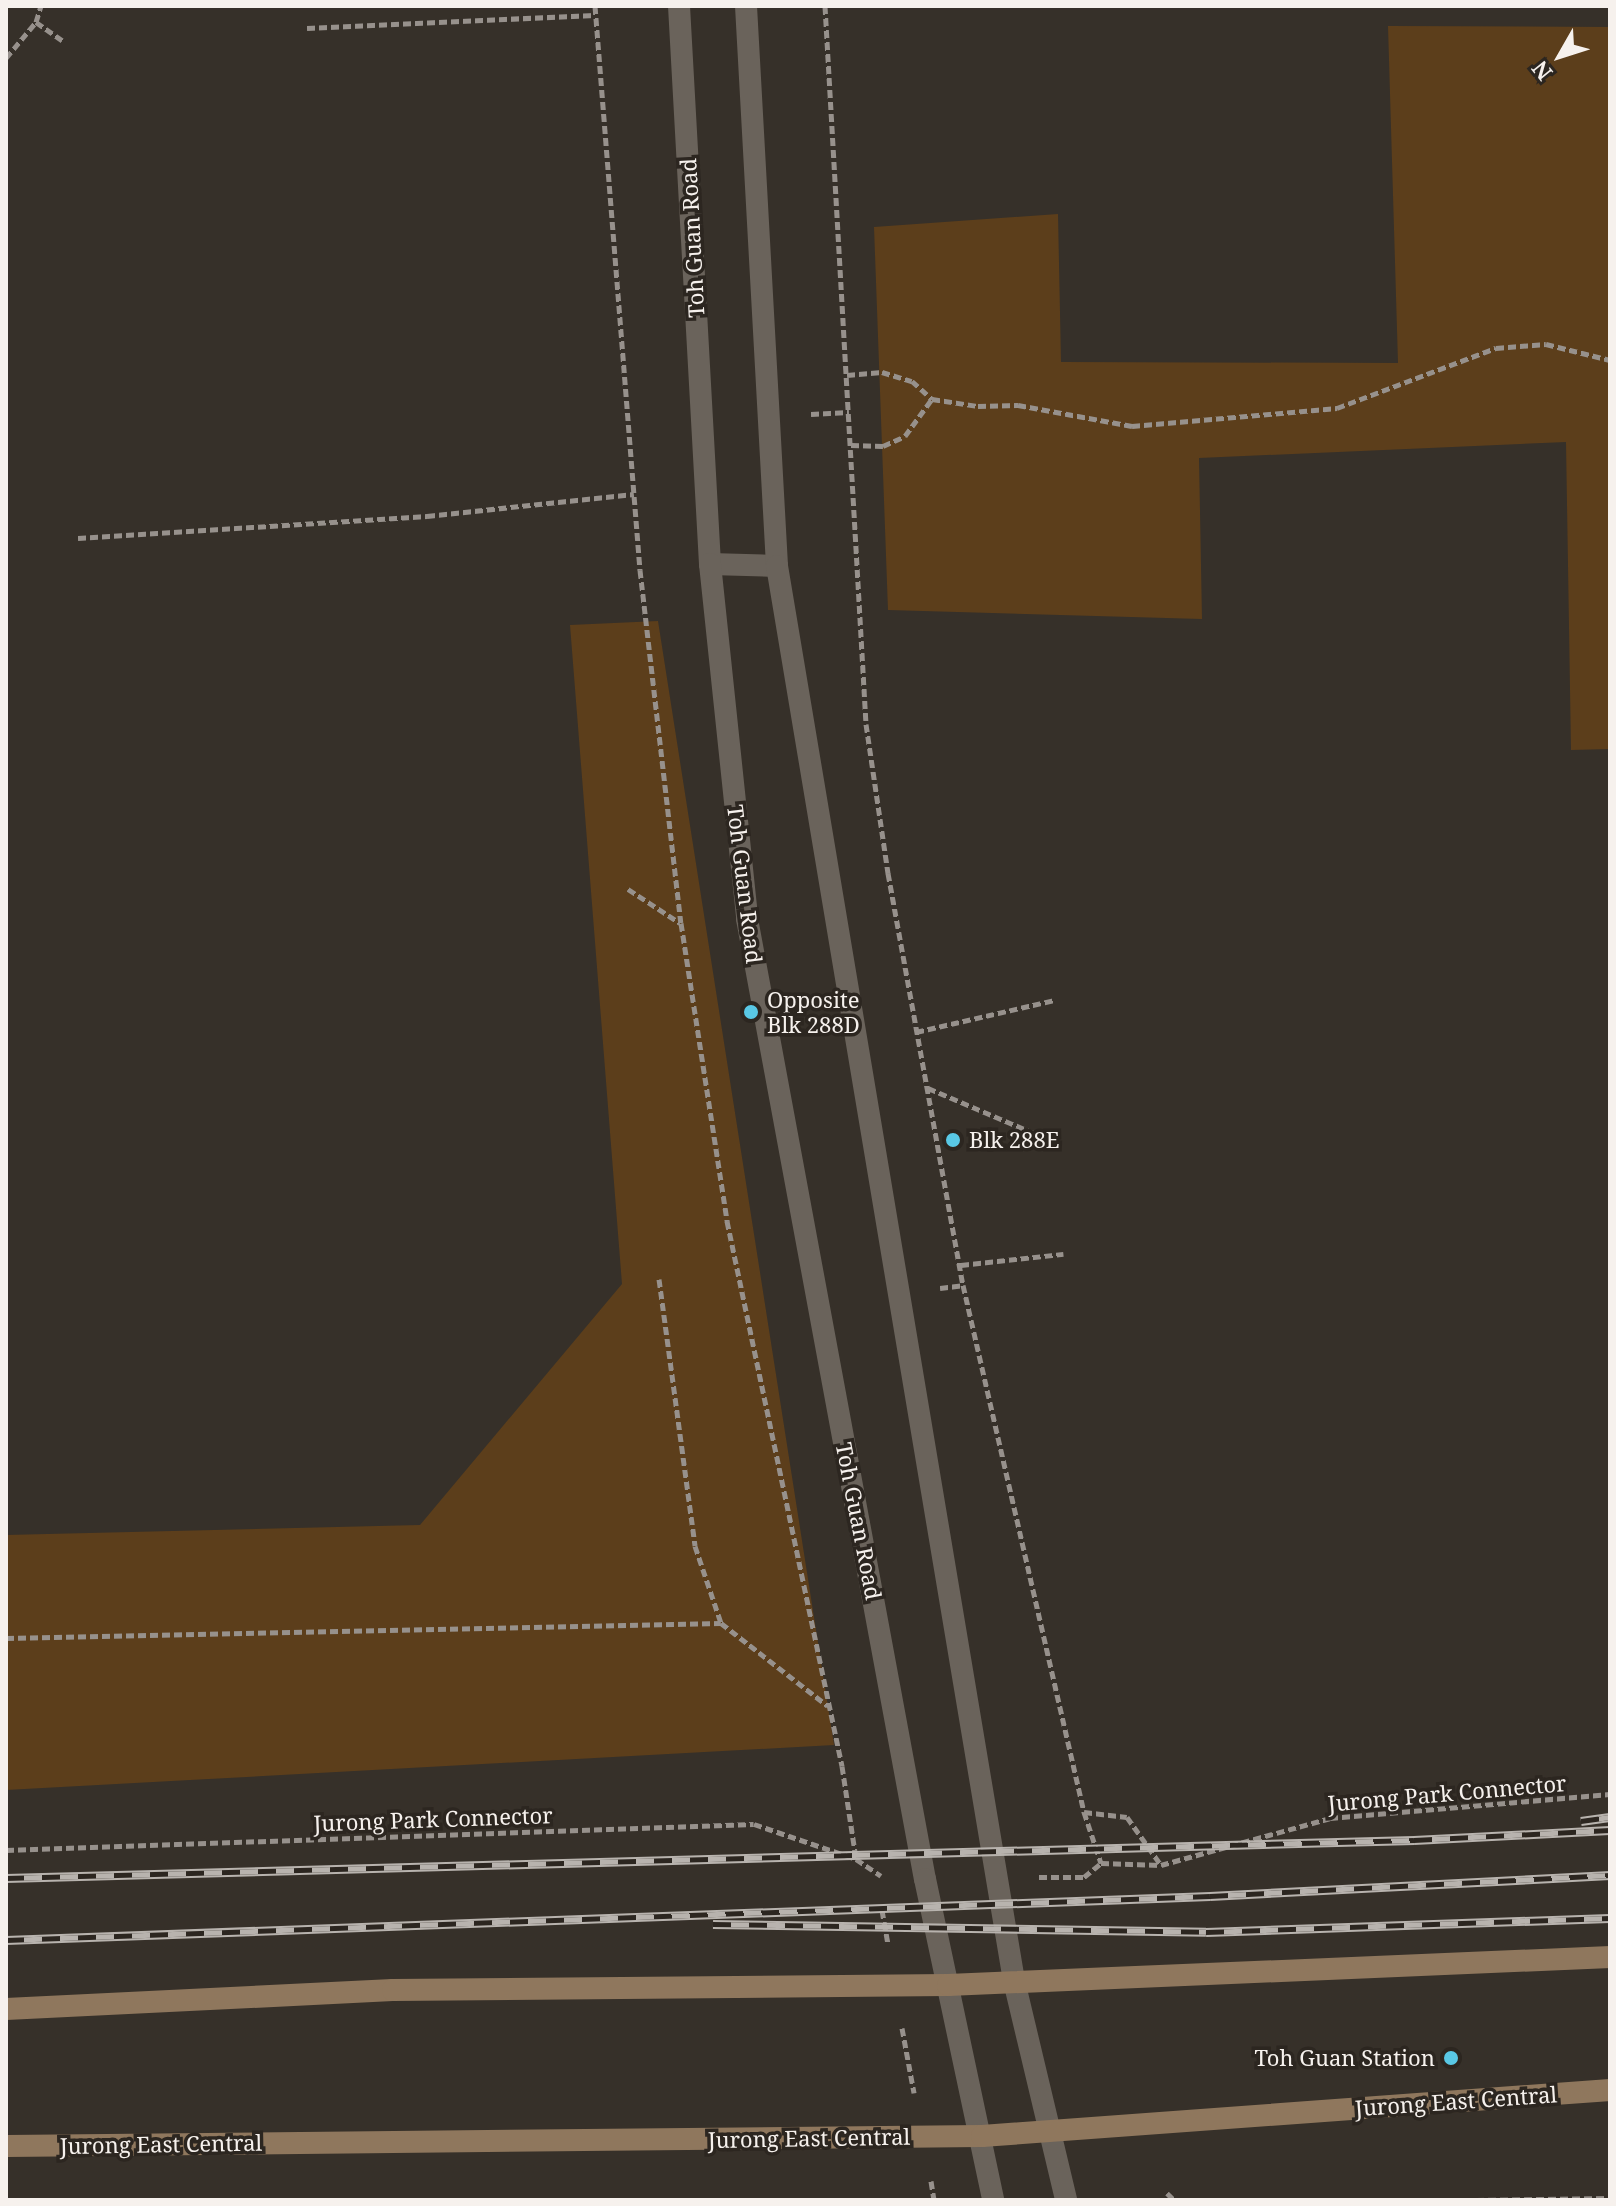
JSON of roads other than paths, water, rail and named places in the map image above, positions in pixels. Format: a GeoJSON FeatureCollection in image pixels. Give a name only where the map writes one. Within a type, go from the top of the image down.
{"type":"FeatureCollection","features":[{"type":"Feature","properties":{"kind":"main road"},"geometry":{"type":"LineString","coordinates":[[6,2009],[393,1990],[948,1985],[1610,1957]]}},
{"type":"Feature","properties":{"kind":"main road","name":"Jurong East Central"},"geometry":{"type":"LineString","coordinates":[[6,2146],[982,2136],[1610,2090]]}},
{"type":"Feature","properties":{"kind":"street","name":"Toh Guan Road"},"geometry":{"type":"LineString","coordinates":[[679,6],[710,564],[747,919],[948,1985],[993,2200]]}},
{"type":"Feature","properties":{"kind":"street"},"geometry":{"type":"LineString","coordinates":[[746,6],[777,566],[1014,1981],[1047,2131],[1066,2200]]}},
{"type":"Feature","properties":{"kind":"street"},"geometry":{"type":"LineString","coordinates":[[710,564],[777,566]]}},
{"type":"Feature","properties":{"kind":"railway"},"geometry":{"type":"LineString","coordinates":[[1581,1821],[1610,1817]]}},
{"type":"Feature","properties":{"kind":"railway"},"geometry":{"type":"LineString","coordinates":[[6,1878],[1414,1840],[1610,1830]]}},
{"type":"Feature","properties":{"kind":"railway"},"geometry":{"type":"LineString","coordinates":[[6,1940],[1210,1896],[1610,1875]]}},
{"type":"Feature","properties":{"kind":"railway"},"geometry":{"type":"LineString","coordinates":[[713,1924],[1206,1932],[1610,1918]]}},
{"type":"Feature","properties":{"kind":"place","name":"Opposite Blk 288D"},"geometry":{"type":"Point","coordinates":[751,1012]}},
{"type":"Feature","properties":{"kind":"place","name":"Blk 288E"},"geometry":{"type":"Point","coordinates":[953,1140]}},
{"type":"Feature","properties":{"kind":"place","name":"Toh Guan Station"},"geometry":{"type":"Point","coordinates":[1451,2058]}}]}
